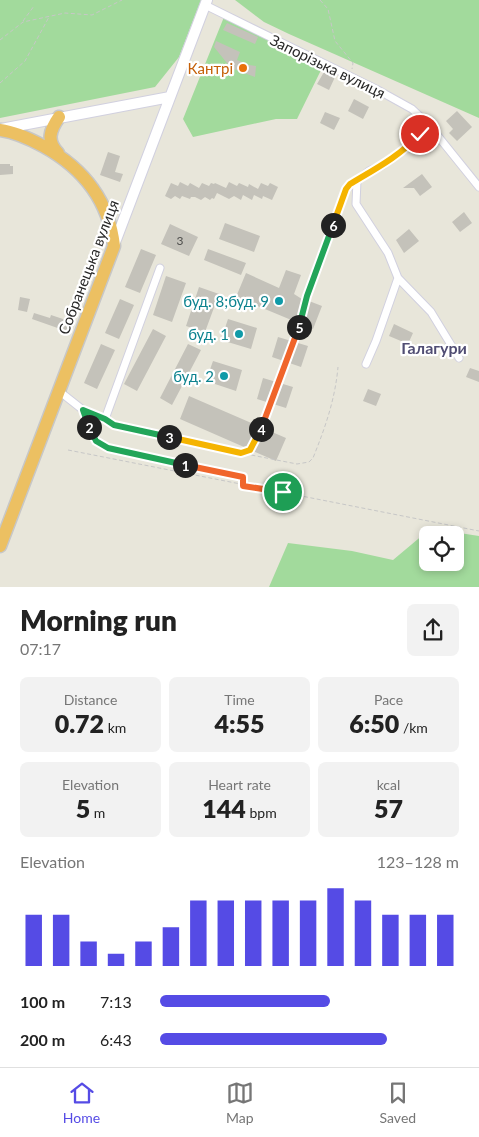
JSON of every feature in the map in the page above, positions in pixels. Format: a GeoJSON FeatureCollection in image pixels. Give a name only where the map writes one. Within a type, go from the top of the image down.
{"type":"FeatureCollection","features":[{"type":"Feature","properties":{"kind":"highway"},"geometry":{"type":"LineString","coordinates":[[59,117],[51,130],[52,146],[87,180],[101,201],[112,231],[114,246]]}},
{"type":"Feature","properties":{"kind":"highway"},"geometry":{"type":"LineString","coordinates":[[0,129],[35,142],[64,158]]}},
{"type":"Feature","properties":{"kind":"highway","name":"Собранецька вулиця"},"geometry":{"type":"LineString","coordinates":[[0,546],[114,246]]}},
{"type":"Feature","properties":{"kind":"main road","name":"Собранецька вулиця"},"geometry":{"type":"LineString","coordinates":[[114,246],[206,2]]}},
{"type":"Feature","properties":{"kind":"main road"},"geometry":{"type":"LineString","coordinates":[[0,129],[170,97]]}},
{"type":"Feature","properties":{"kind":"street","name":"Запорізька вулиця"},"geometry":{"type":"LineString","coordinates":[[206,2],[412,109],[429,125],[479,187]]}},
{"type":"Feature","properties":{"kind":"street"},"geometry":{"type":"LineString","coordinates":[[307,296],[346,189],[410,145],[429,125]]}},
{"type":"Feature","properties":{"kind":"street"},"geometry":{"type":"LineString","coordinates":[[357,180],[356,204],[388,253],[398,278],[431,312],[459,358]]}},
{"type":"Feature","properties":{"kind":"street"},"geometry":{"type":"LineString","coordinates":[[59,391],[83,410],[105,419],[160,268]]}},
{"type":"Feature","properties":{"kind":"street"},"geometry":{"type":"LineString","coordinates":[[366,364],[398,278]]}},
{"type":"Feature","properties":{"kind":"path"},"geometry":{"type":"LineString","coordinates":[[23,22],[65,13],[92,15],[122,0]]}},
{"type":"Feature","properties":{"kind":"path"},"geometry":{"type":"LineString","coordinates":[[320,0],[328,9],[335,41],[352,63],[352,77]]}},
{"type":"Feature","properties":{"kind":"path"},"geometry":{"type":"LineString","coordinates":[[0,40],[23,22],[34,6]]}},
{"type":"Feature","properties":{"kind":"path"},"geometry":{"type":"LineString","coordinates":[[0,83],[25,61],[49,16]]}},
{"type":"Feature","properties":{"kind":"path"},"geometry":{"type":"LineString","coordinates":[[241,453],[250,450],[255,443],[299,328],[307,296]]}},
{"type":"Feature","properties":{"kind":"path"},"geometry":{"type":"LineString","coordinates":[[105,419],[114,425],[241,453],[297,464],[309,462],[313,458],[329,416],[336,391],[338,367]]}},
{"type":"Feature","properties":{"kind":"path"},"geometry":{"type":"LineString","coordinates":[[83,410],[92,435],[100,445],[243,477],[243,486]]}},
{"type":"Feature","properties":{"kind":"path"},"geometry":{"type":"LineString","coordinates":[[68,450],[479,531]]}},
{"type":"Feature","properties":{"kind":"green space"},"geometry":{"type":"Polygon","coordinates":[[[0,0],[201,0],[179,57],[155,87],[0,118],[0,0]]]}},
{"type":"Feature","properties":{"kind":"green space"},"geometry":{"type":"Polygon","coordinates":[[[235,0],[479,0],[479,118],[264,22],[235,0]]]}},
{"type":"Feature","properties":{"kind":"green space"},"geometry":{"type":"Polygon","coordinates":[[[224,17],[323,66],[297,119],[276,119],[193,137],[183,119],[224,17]]]}},
{"type":"Feature","properties":{"kind":"green space"},"geometry":{"type":"Polygon","coordinates":[[[464,534],[479,536],[479,587],[269,587],[288,543],[352,551],[393,560],[419,538],[419,571],[464,571],[464,534]]]}},
{"type":"Feature","properties":{"kind":"building"},"geometry":{"type":"Polygon","coordinates":[[[227,23],[258,37],[255,44],[223,30],[227,23]]]}},
{"type":"Feature","properties":{"kind":"building"},"geometry":{"type":"Polygon","coordinates":[[[216,41],[240,52],[237,60],[256,66],[255,77],[231,68],[214,47],[216,41]]]}},
{"type":"Feature","properties":{"kind":"building"},"geometry":{"type":"Polygon","coordinates":[[[324,72],[335,77],[329,90],[317,84],[324,72]]]}},
{"type":"Feature","properties":{"kind":"building"},"geometry":{"type":"Polygon","coordinates":[[[354,99],[369,107],[363,119],[348,111],[354,99]]]}},
{"type":"Feature","properties":{"kind":"building"},"geometry":{"type":"Polygon","coordinates":[[[457,111],[472,127],[457,141],[449,133],[453,129],[446,121],[457,111]]]}},
{"type":"Feature","properties":{"kind":"building"},"geometry":{"type":"Polygon","coordinates":[[[325,112],[340,118],[334,130],[320,123],[325,112]]]}},
{"type":"Feature","properties":{"kind":"building"},"geometry":{"type":"Polygon","coordinates":[[[108,152],[120,156],[115,172],[123,174],[120,182],[100,175],[108,152]]]}},
{"type":"Feature","properties":{"kind":"building"},"geometry":{"type":"Polygon","coordinates":[[[0,164],[10,164],[10,166],[13,166],[13,174],[0,175],[0,164]]]}},
{"type":"Feature","properties":{"kind":"building"},"geometry":{"type":"Polygon","coordinates":[[[422,174],[432,187],[420,196],[414,188],[403,188],[422,174]]]}},
{"type":"Feature","properties":{"kind":"building"},"geometry":{"type":"Polygon","coordinates":[[[180,182],[188,186],[190,183],[199,188],[202,183],[209,186],[211,183],[215,183],[226,188],[229,182],[237,186],[239,183],[248,187],[249,184],[258,189],[261,183],[268,186],[270,183],[278,187],[272,200],[263,196],[262,199],[254,195],[252,200],[243,195],[241,200],[234,196],[229,199],[217,193],[214,199],[210,200],[205,197],[201,200],[195,197],[190,199],[182,196],[180,199],[175,196],[171,199],[165,196],[171,183],[178,186],[180,182]]]}},
{"type":"Feature","properties":{"kind":"building"},"geometry":{"type":"Polygon","coordinates":[[[464,212],[472,223],[460,232],[452,222],[464,212]]]}},
{"type":"Feature","properties":{"kind":"building"},"geometry":{"type":"Polygon","coordinates":[[[225,223],[260,236],[254,252],[219,239],[225,223]]]}},
{"type":"Feature","properties":{"kind":"building"},"geometry":{"type":"Polygon","coordinates":[[[170,224],[198,237],[189,256],[161,244],[170,224]]]}},
{"type":"Feature","properties":{"kind":"building"},"geometry":{"type":"Polygon","coordinates":[[[409,229],[419,241],[404,253],[396,240],[409,229]]]}},
{"type":"Feature","properties":{"kind":"building"},"geometry":{"type":"Polygon","coordinates":[[[141,249],[156,255],[140,293],[125,287],[141,249]]]}},
{"type":"Feature","properties":{"kind":"building"},"geometry":{"type":"Polygon","coordinates":[[[208,249],[246,263],[241,275],[204,260],[208,249]]]}},
{"type":"Feature","properties":{"kind":"building","name":"буд. 8;буд. 9"},"geometry":{"type":"Polygon","coordinates":[[[286,270],[301,275],[294,294],[305,301],[322,306],[313,329],[236,297],[246,273],[279,288],[286,270]]]}},
{"type":"Feature","properties":{"kind":"building"},"geometry":{"type":"Polygon","coordinates":[[[166,276],[186,283],[172,322],[153,315],[166,276]]]}},
{"type":"Feature","properties":{"kind":"building"},"geometry":{"type":"Polygon","coordinates":[[[199,287],[219,294],[205,332],[186,326],[199,287]]]}},
{"type":"Feature","properties":{"kind":"building"},"geometry":{"type":"Polygon","coordinates":[[[20,297],[30,299],[27,312],[18,310],[20,297]]]}},
{"type":"Feature","properties":{"kind":"building"},"geometry":{"type":"Polygon","coordinates":[[[120,299],[134,305],[119,339],[105,333],[120,299]]]}},
{"type":"Feature","properties":{"kind":"building"},"geometry":{"type":"Polygon","coordinates":[[[69,311],[75,313],[69,332],[32,319],[34,313],[50,318],[51,315],[66,320],[69,311]]]}},
{"type":"Feature","properties":{"kind":"building","name":"буд. 1"},"geometry":{"type":"Polygon","coordinates":[[[228,319],[257,328],[251,349],[221,340],[228,319]]]}},
{"type":"Feature","properties":{"kind":"building"},"geometry":{"type":"Polygon","coordinates":[[[394,324],[413,333],[408,344],[389,336],[394,324]]]}},
{"type":"Feature","properties":{"kind":"building"},"geometry":{"type":"Polygon","coordinates":[[[153,329],[166,336],[137,391],[124,384],[153,329]]]}},
{"type":"Feature","properties":{"kind":"building"},"geometry":{"type":"Polygon","coordinates":[[[278,337],[308,346],[301,367],[272,357],[278,337]]]}},
{"type":"Feature","properties":{"kind":"building"},"geometry":{"type":"Polygon","coordinates":[[[101,344],[115,350],[97,389],[84,383],[101,344]]]}},
{"type":"Feature","properties":{"kind":"building"},"geometry":{"type":"Polygon","coordinates":[[[188,344],[201,350],[172,405],[160,398],[188,344]]]}},
{"type":"Feature","properties":{"kind":"building","name":"буд. 2"},"geometry":{"type":"Polygon","coordinates":[[[213,361],[242,370],[236,391],[206,381],[213,361]]]}},
{"type":"Feature","properties":{"kind":"building"},"geometry":{"type":"Polygon","coordinates":[[[470,368],[479,371],[479,382],[466,377],[470,368]]]}},
{"type":"Feature","properties":{"kind":"building"},"geometry":{"type":"Polygon","coordinates":[[[263,378],[293,387],[286,408],[257,399],[263,378]]]}},
{"type":"Feature","properties":{"kind":"building"},"geometry":{"type":"Polygon","coordinates":[[[368,389],[381,394],[376,406],[363,401],[368,389]]]}},
{"type":"Feature","properties":{"kind":"building"},"geometry":{"type":"Polygon","coordinates":[[[189,396],[286,438],[276,461],[180,419],[189,396]]]}},
{"type":"Feature","properties":{"kind":"place","name":"Кантрі"},"geometry":{"type":"Point","coordinates":[243,68]}},
{"type":"Feature","properties":{"kind":"place","name":"буд. 8;буд. 9"},"geometry":{"type":"Point","coordinates":[279,301]}},
{"type":"Feature","properties":{"kind":"place","name":"буд. 1"},"geometry":{"type":"Point","coordinates":[239,334]}},
{"type":"Feature","properties":{"kind":"place","name":"буд. 2"},"geometry":{"type":"Point","coordinates":[224,376]}},
{"type":"Feature","properties":{"kind":"district","name":"Галагури"},"geometry":{"type":"Point","coordinates":[434,347]}},
{"type":"Feature","properties":{"kind":"route"},"geometry":{"type":"LineString","coordinates":[[283,492],[243,486],[243,477],[100,445],[92,435],[83,410],[114,425],[241,453],[250,450],[255,443],[299,328],[307,296],[346,189],[350,184],[382,165],[410,145],[420,134]]}}]}
